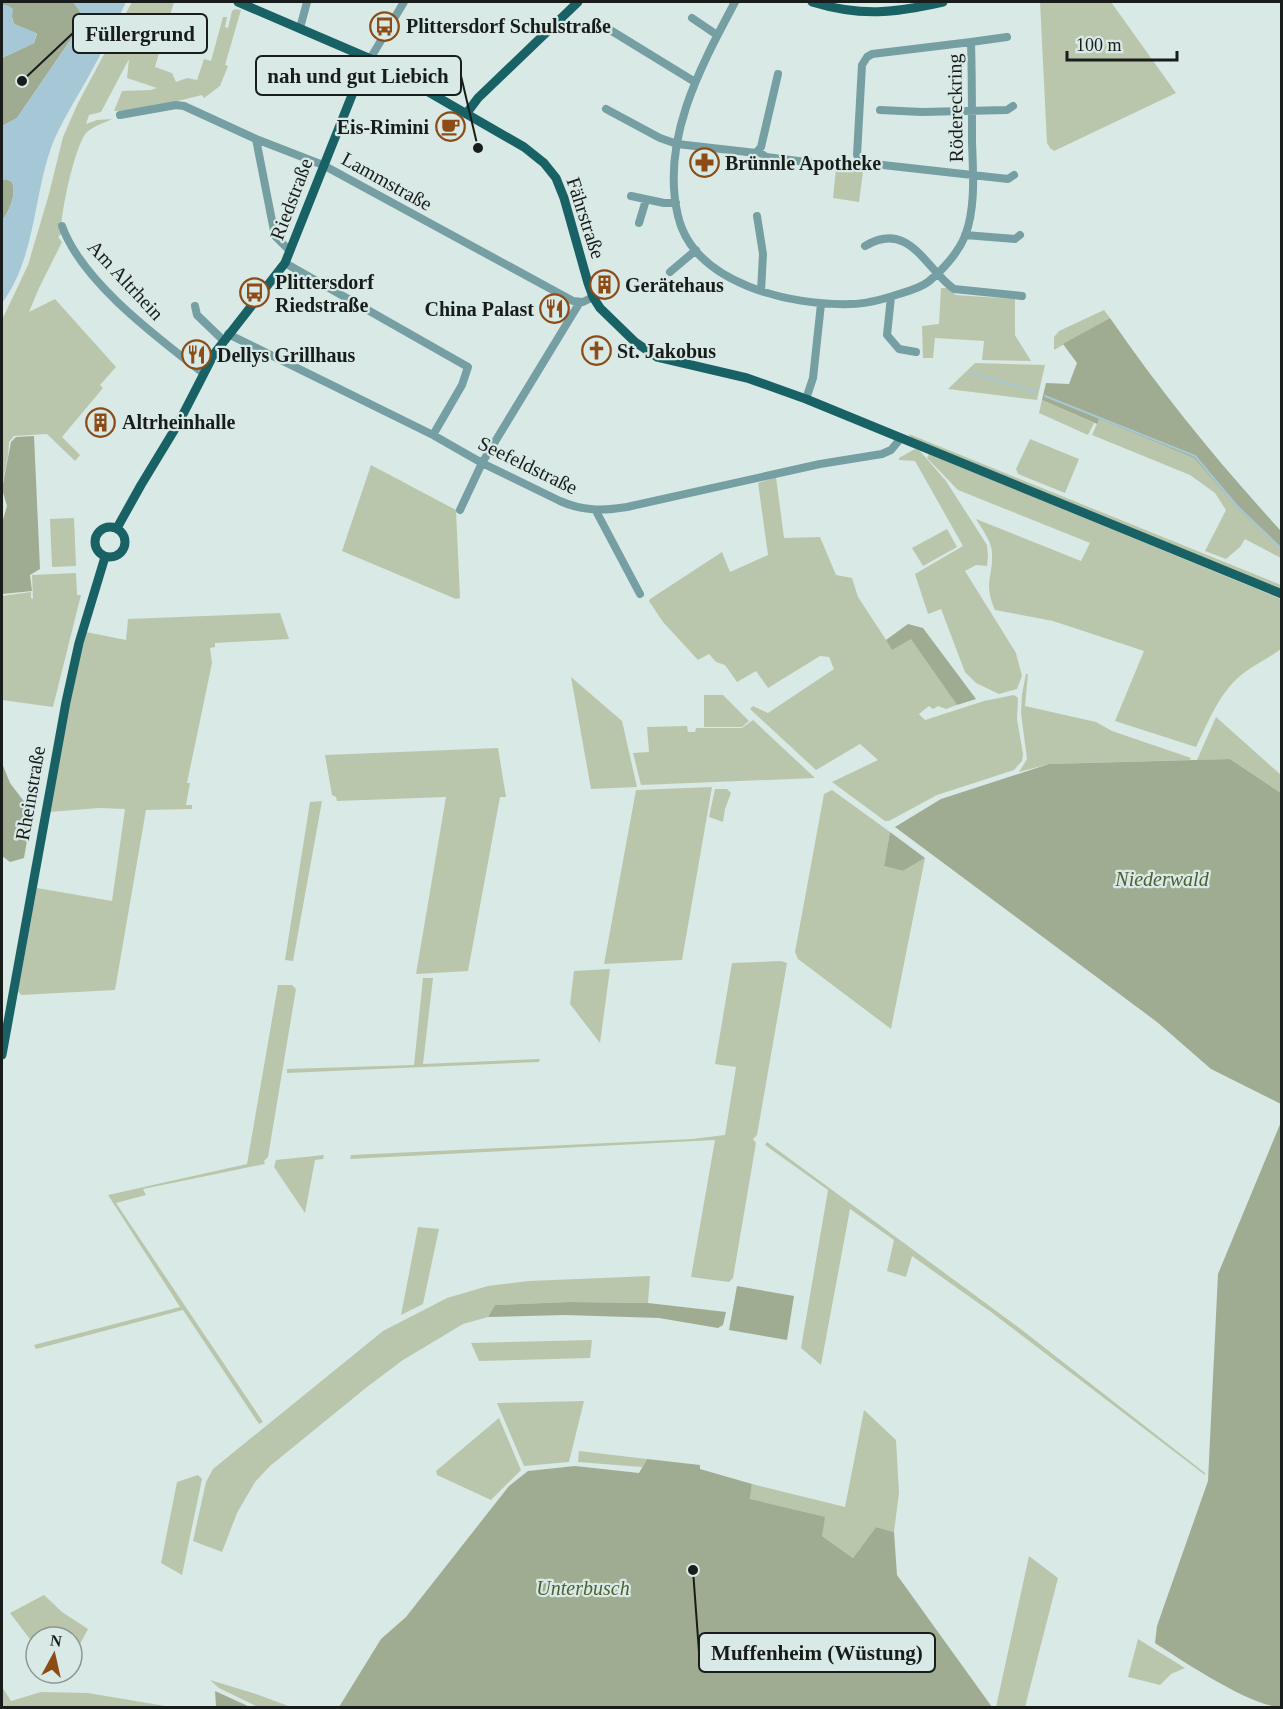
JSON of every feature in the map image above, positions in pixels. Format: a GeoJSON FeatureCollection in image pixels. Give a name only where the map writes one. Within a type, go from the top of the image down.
{"type":"FeatureCollection","features":[{"type":"Feature","properties":{"kind":"main road","name":"Fährstraße"},"geometry":{"type":"LineString","coordinates":[[238,2],[370,59],[524,147],[544,163],[556,178],[564,198],[593,297],[612,321],[635,342],[657,357],[747,378],[806,399],[1281,594]]}},
{"type":"Feature","properties":{"kind":"main road"},"geometry":{"type":"LineString","coordinates":[[812,2],[853,12],[893,12],[943,2]]}},
{"type":"Feature","properties":{"kind":"main road"},"geometry":{"type":"LineString","coordinates":[[466,114],[478,98],[573,3]]}},
{"type":"Feature","properties":{"kind":"main road","name":"Riedstraße"},"geometry":{"type":"LineString","coordinates":[[119,523],[178,424],[203,373],[225,337],[285,263],[364,65],[370,59]]}},
{"type":"Feature","properties":{"kind":"main road"},"geometry":{"type":"LineString","coordinates":[[105,557],[118,556],[124,550],[126,540],[119,523]]}},
{"type":"Feature","properties":{"kind":"main road","name":"Rheinstraße"},"geometry":{"type":"LineString","coordinates":[[2,1054],[66,702],[81,634],[105,557],[97,549],[96,538],[103,529],[119,523]]}},
{"type":"Feature","properties":{"kind":"street"},"geometry":{"type":"LineString","coordinates":[[300,28],[307,2]]}},
{"type":"Feature","properties":{"kind":"street"},"geometry":{"type":"LineString","coordinates":[[370,59],[404,2]]}},
{"type":"Feature","properties":{"kind":"street","name":"Rödereckring"},"geometry":{"type":"LineString","coordinates":[[735,2],[695,82],[687,102],[677,144],[676,202],[684,231],[696,250],[719,271],[761,291],[787,300],[821,304],[853,304],[891,297],[921,286],[938,273],[955,254],[965,236],[971,211],[973,175],[971,42],[867,57],[861,69],[857,155],[862,161],[973,175]]}},
{"type":"Feature","properties":{"kind":"street"},"geometry":{"type":"LineString","coordinates":[[692,18],[717,35]]}},
{"type":"Feature","properties":{"kind":"street"},"geometry":{"type":"LineString","coordinates":[[602,25],[695,82]]}},
{"type":"Feature","properties":{"kind":"street"},"geometry":{"type":"LineString","coordinates":[[971,42],[1007,37]]}},
{"type":"Feature","properties":{"kind":"street"},"geometry":{"type":"LineString","coordinates":[[606,109],[660,138],[677,144],[750,153],[758,151],[761,147],[778,74]]}},
{"type":"Feature","properties":{"kind":"street","name":"Lammstraße"},"geometry":{"type":"LineString","coordinates":[[120,115],[176,105],[184,106],[323,165],[573,301],[580,302]]}},
{"type":"Feature","properties":{"kind":"street"},"geometry":{"type":"LineString","coordinates":[[880,110],[1007,110],[1013,106]]}},
{"type":"Feature","properties":{"kind":"street"},"geometry":{"type":"LineString","coordinates":[[256,138],[275,236],[290,251]]}},
{"type":"Feature","properties":{"kind":"street"},"geometry":{"type":"LineString","coordinates":[[758,151],[766,157],[855,168],[862,161]]}},
{"type":"Feature","properties":{"kind":"street"},"geometry":{"type":"LineString","coordinates":[[973,175],[1008,178],[1014,175]]}},
{"type":"Feature","properties":{"kind":"street"},"geometry":{"type":"LineString","coordinates":[[631,196],[664,203],[676,202]]}},
{"type":"Feature","properties":{"kind":"street"},"geometry":{"type":"LineString","coordinates":[[639,223],[646,200]]}},
{"type":"Feature","properties":{"kind":"street"},"geometry":{"type":"LineString","coordinates":[[757,216],[763,254],[761,291]]}},
{"type":"Feature","properties":{"kind":"street","name":"Am Altrhein"},"geometry":{"type":"LineString","coordinates":[[62,226],[78,255],[136,320],[203,373]]}},
{"type":"Feature","properties":{"kind":"street"},"geometry":{"type":"LineString","coordinates":[[965,236],[1015,239],[1020,236]]}},
{"type":"Feature","properties":{"kind":"street"},"geometry":{"type":"LineString","coordinates":[[865,246],[884,238],[896,239],[919,251],[954,289],[1022,296]]}},
{"type":"Feature","properties":{"kind":"street"},"geometry":{"type":"LineString","coordinates":[[670,272],[696,250]]}},
{"type":"Feature","properties":{"kind":"street"},"geometry":{"type":"LineString","coordinates":[[285,263],[468,367],[462,385],[433,435]]}},
{"type":"Feature","properties":{"kind":"street"},"geometry":{"type":"LineString","coordinates":[[460,510],[482,463],[580,302],[593,297]]}},
{"type":"Feature","properties":{"kind":"street"},"geometry":{"type":"LineString","coordinates":[[891,297],[887,335],[899,350],[916,352]]}},
{"type":"Feature","properties":{"kind":"street"},"geometry":{"type":"LineString","coordinates":[[806,399],[813,378],[821,304]]}},
{"type":"Feature","properties":{"kind":"street"},"geometry":{"type":"LineString","coordinates":[[195,306],[197,315],[225,337]]}},
{"type":"Feature","properties":{"kind":"street","name":"Seefeldstraße"},"geometry":{"type":"LineString","coordinates":[[225,337],[433,435],[482,463],[569,505],[596,511],[627,507],[820,464],[882,454],[891,450],[901,438]]}},
{"type":"Feature","properties":{"kind":"street"},"geometry":{"type":"LineString","coordinates":[[596,511],[640,594]]}},
{"type":"Feature","properties":{"kind":"green space"},"geometry":{"type":"Polygon","coordinates":[[[2,2],[73,2],[82,18],[80,26],[17,118],[2,126],[2,58],[34,43],[37,34],[14,24],[9,6],[2,5],[2,2]]]}},
{"type":"Feature","properties":{"kind":"green space"},"geometry":{"type":"Polygon","coordinates":[[[132,2],[174,2],[155,67],[172,73],[176,82],[187,78],[197,80],[204,59],[211,61],[223,17],[227,17],[225,27],[228,28],[232,11],[241,10],[225,65],[228,66],[220,86],[204,98],[202,95],[141,110],[114,111],[122,91],[157,88],[127,78],[129,59],[101,112],[89,115],[86,124],[97,120],[112,119],[87,132],[82,139],[73,165],[61,234],[58,237],[62,242],[29,312],[55,299],[116,367],[100,385],[103,388],[62,437],[80,455],[75,461],[47,434],[14,436],[9,442],[2,486],[2,320],[28,265],[63,137],[78,103],[132,2]]]}},
{"type":"Feature","properties":{"kind":"green space"},"geometry":{"type":"Polygon","coordinates":[[[1040,2],[1111,2],[1176,93],[1054,151],[1047,143],[1040,2]]]}},
{"type":"Feature","properties":{"kind":"green space"},"geometry":{"type":"Polygon","coordinates":[[[836,169],[863,172],[859,202],[833,198],[836,169]]]}},
{"type":"Feature","properties":{"kind":"green space"},"geometry":{"type":"Polygon","coordinates":[[[2,180],[12,182],[14,192],[10,208],[2,221],[2,180]]]}},
{"type":"Feature","properties":{"kind":"green space"},"geometry":{"type":"Polygon","coordinates":[[[941,288],[947,288],[956,295],[1015,299],[1015,335],[1031,361],[982,360],[984,341],[935,338],[933,358],[923,358],[922,326],[939,324],[941,288]]]}},
{"type":"Feature","properties":{"kind":"green space"},"geometry":{"type":"Polygon","coordinates":[[[1104,310],[1110,318],[1054,350],[1054,337],[1059,331],[1104,310]]]}},
{"type":"Feature","properties":{"kind":"green space"},"geometry":{"type":"Polygon","coordinates":[[[1110,318],[1192,428],[1281,531],[1281,549],[1238,509],[1194,458],[1099,419],[1097,424],[1042,400],[1046,383],[1069,384],[1077,363],[1063,344],[1110,318]]]}},
{"type":"Feature","properties":{"kind":"green space"},"geometry":{"type":"Polygon","coordinates":[[[975,363],[1045,365],[1037,400],[948,389],[975,363]]]}},
{"type":"Feature","properties":{"kind":"green space"},"geometry":{"type":"Polygon","coordinates":[[[1042,400],[1094,423],[1088,435],[1039,413],[1042,400]]]}},
{"type":"Feature","properties":{"kind":"green space"},"geometry":{"type":"Polygon","coordinates":[[[1099,419],[1194,458],[1238,509],[1281,549],[1281,558],[1245,539],[1240,547],[1226,559],[1205,551],[1226,510],[1215,493],[1190,475],[1092,435],[1099,419]]]}},
{"type":"Feature","properties":{"kind":"green space"},"geometry":{"type":"Polygon","coordinates":[[[909,434],[1281,585],[1281,590],[910,437],[909,434]]]}},
{"type":"Feature","properties":{"kind":"green space"},"geometry":{"type":"Polygon","coordinates":[[[34,436],[40,569],[30,575],[32,591],[2,594],[2,523],[7,506],[2,489],[11,442],[16,437],[34,436]]]}},
{"type":"Feature","properties":{"kind":"green space"},"geometry":{"type":"Polygon","coordinates":[[[1030,439],[1079,459],[1065,493],[1018,474],[1016,469],[1030,439]]]}},
{"type":"Feature","properties":{"kind":"green space"},"geometry":{"type":"Polygon","coordinates":[[[915,449],[920,451],[946,481],[987,545],[987,566],[976,565],[965,571],[1016,653],[1022,676],[1017,689],[999,694],[976,683],[965,672],[941,609],[928,614],[915,574],[963,546],[915,461],[899,460],[915,449]]]}},
{"type":"Feature","properties":{"kind":"green space"},"geometry":{"type":"Polygon","coordinates":[[[929,454],[1281,599],[1281,649],[1236,679],[1216,706],[1196,747],[1115,721],[1144,651],[1053,621],[995,610],[989,587],[992,549],[976,519],[1081,561],[1090,543],[958,490],[927,458],[929,454]]]}},
{"type":"Feature","properties":{"kind":"green space"},"geometry":{"type":"Polygon","coordinates":[[[371,465],[456,510],[460,598],[456,599],[342,551],[371,465]]]}},
{"type":"Feature","properties":{"kind":"green space"},"geometry":{"type":"Polygon","coordinates":[[[776,477],[784,538],[820,537],[836,575],[852,578],[858,597],[892,649],[911,638],[957,705],[946,709],[938,706],[933,709],[929,706],[919,714],[925,720],[984,701],[1014,695],[1018,698],[1017,719],[1023,754],[1022,761],[1014,770],[937,795],[885,821],[832,782],[878,760],[860,744],[816,770],[750,709],[753,706],[768,713],[834,669],[829,657],[820,656],[768,688],[756,671],[737,682],[725,665],[716,662],[709,654],[698,660],[663,622],[649,601],[650,599],[722,552],[730,572],[768,555],[758,483],[776,477]]]}},
{"type":"Feature","properties":{"kind":"green space"},"geometry":{"type":"Polygon","coordinates":[[[74,518],[76,566],[52,567],[50,519],[74,518]]]}},
{"type":"Feature","properties":{"kind":"green space"},"geometry":{"type":"Polygon","coordinates":[[[947,529],[957,547],[923,566],[912,548],[947,529]]]}},
{"type":"Feature","properties":{"kind":"green space"},"geometry":{"type":"Polygon","coordinates":[[[76,573],[77,595],[81,595],[53,707],[2,700],[2,596],[31,592],[33,599],[32,575],[76,573]]]}},
{"type":"Feature","properties":{"kind":"green space"},"geometry":{"type":"Polygon","coordinates":[[[280,613],[289,639],[215,643],[215,647],[210,648],[212,663],[187,783],[190,783],[186,805],[192,805],[192,809],[146,810],[115,990],[21,995],[18,991],[37,888],[112,901],[125,809],[99,808],[49,812],[66,714],[86,632],[126,640],[128,619],[280,613]]]}},
{"type":"Feature","properties":{"kind":"green space"},"geometry":{"type":"Polygon","coordinates":[[[908,624],[923,628],[976,699],[957,705],[911,639],[892,650],[886,640],[908,624]]]}},
{"type":"Feature","properties":{"kind":"green space"},"geometry":{"type":"Polygon","coordinates":[[[1026,674],[1028,674],[1025,706],[1096,722],[1112,731],[1191,758],[1190,760],[1049,764],[1019,772],[1027,759],[1021,713],[1026,674]]]}},
{"type":"Feature","properties":{"kind":"green space"},"geometry":{"type":"Polygon","coordinates":[[[571,677],[622,721],[637,787],[591,789],[571,677]]]}},
{"type":"Feature","properties":{"kind":"green space"},"geometry":{"type":"Polygon","coordinates":[[[704,695],[723,695],[749,721],[742,727],[704,727],[704,695]]]}},
{"type":"Feature","properties":{"kind":"green space"},"geometry":{"type":"Polygon","coordinates":[[[1216,717],[1281,775],[1281,793],[1230,759],[1197,760],[1216,717]]]}},
{"type":"Feature","properties":{"kind":"green space"},"geometry":{"type":"Polygon","coordinates":[[[753,720],[815,778],[641,785],[633,753],[649,752],[647,727],[687,726],[688,732],[695,732],[696,728],[742,728],[753,720]]]}},
{"type":"Feature","properties":{"kind":"green space"},"geometry":{"type":"Polygon","coordinates":[[[498,748],[506,797],[500,797],[468,971],[416,974],[446,797],[337,801],[332,795],[325,755],[498,748]]]}},
{"type":"Feature","properties":{"kind":"green space","name":"Niederwald"},"geometry":{"type":"Polygon","coordinates":[[[1230,759],[1281,793],[1281,1104],[1211,1069],[1157,1022],[895,827],[941,799],[1049,764],[1230,759]]]}},
{"type":"Feature","properties":{"kind":"green space"},"geometry":{"type":"Polygon","coordinates":[[[2,763],[10,783],[32,812],[24,858],[10,862],[2,856],[2,763]]]}},
{"type":"Feature","properties":{"kind":"green space"},"geometry":{"type":"Polygon","coordinates":[[[712,787],[682,960],[604,964],[636,790],[712,787]]]}},
{"type":"Feature","properties":{"kind":"green space"},"geometry":{"type":"Polygon","coordinates":[[[715,789],[727,789],[731,793],[723,822],[709,817],[715,789]]]}},
{"type":"Feature","properties":{"kind":"green space"},"geometry":{"type":"Polygon","coordinates":[[[832,790],[890,832],[884,866],[903,871],[925,858],[891,1029],[798,959],[795,952],[824,794],[832,790]]]}},
{"type":"Feature","properties":{"kind":"green space"},"geometry":{"type":"Polygon","coordinates":[[[322,801],[293,961],[285,960],[310,802],[322,801]]]}},
{"type":"Feature","properties":{"kind":"green space"},"geometry":{"type":"Polygon","coordinates":[[[890,832],[925,858],[903,871],[884,866],[890,832]]]}},
{"type":"Feature","properties":{"kind":"green space"},"geometry":{"type":"Polygon","coordinates":[[[781,961],[787,963],[757,1135],[753,1139],[756,1143],[733,1278],[729,1282],[691,1277],[715,1140],[350,1159],[351,1155],[692,1139],[725,1135],[736,1067],[715,1064],[732,963],[781,961]]]}},
{"type":"Feature","properties":{"kind":"green space"},"geometry":{"type":"Polygon","coordinates":[[[610,969],[600,1043],[570,1004],[574,971],[610,969]]]}},
{"type":"Feature","properties":{"kind":"green space"},"geometry":{"type":"Polygon","coordinates":[[[423,978],[433,978],[423,1064],[540,1059],[539,1062],[287,1073],[287,1069],[414,1065],[423,978]]]}},
{"type":"Feature","properties":{"kind":"green space"},"geometry":{"type":"Polygon","coordinates":[[[278,985],[292,985],[296,989],[265,1164],[143,1189],[146,1195],[116,1203],[263,1422],[259,1424],[183,1310],[36,1349],[34,1345],[180,1307],[108,1195],[247,1164],[278,985]]]}},
{"type":"Feature","properties":{"kind":"green space"},"geometry":{"type":"Polygon","coordinates":[[[1281,1122],[1282,1707],[1269,1705],[1236,1692],[1155,1643],[1157,1626],[1208,1481],[1218,1274],[1281,1122]]]}},
{"type":"Feature","properties":{"kind":"green space"},"geometry":{"type":"Polygon","coordinates":[[[767,1142],[1022,1330],[1205,1475],[991,1312],[912,1256],[906,1277],[887,1271],[894,1240],[850,1209],[821,1365],[801,1348],[828,1190],[765,1145],[767,1142]]]}},
{"type":"Feature","properties":{"kind":"green space"},"geometry":{"type":"Polygon","coordinates":[[[324,1155],[323,1159],[315,1160],[305,1213],[274,1167],[276,1160],[324,1155]]]}},
{"type":"Feature","properties":{"kind":"green space"},"geometry":{"type":"Polygon","coordinates":[[[418,1227],[439,1229],[423,1304],[401,1315],[418,1227]]]}},
{"type":"Feature","properties":{"kind":"green space"},"geometry":{"type":"Polygon","coordinates":[[[650,1276],[648,1303],[569,1302],[495,1305],[488,1317],[463,1324],[403,1360],[270,1466],[255,1482],[237,1513],[222,1552],[193,1541],[206,1482],[213,1469],[383,1331],[447,1298],[488,1286],[529,1281],[650,1276]]]}},
{"type":"Feature","properties":{"kind":"green space"},"geometry":{"type":"Polygon","coordinates":[[[737,1286],[794,1296],[787,1340],[729,1330],[737,1286]]]}},
{"type":"Feature","properties":{"kind":"green space"},"geometry":{"type":"Polygon","coordinates":[[[569,1302],[648,1303],[726,1312],[723,1325],[718,1328],[659,1318],[565,1315],[488,1317],[495,1305],[569,1302]]]}},
{"type":"Feature","properties":{"kind":"green space"},"geometry":{"type":"Polygon","coordinates":[[[592,1340],[590,1358],[479,1361],[471,1343],[592,1340]]]}},
{"type":"Feature","properties":{"kind":"green space"},"geometry":{"type":"Polygon","coordinates":[[[584,1401],[569,1462],[524,1466],[497,1403],[584,1401]]]}},
{"type":"Feature","properties":{"kind":"green space"},"geometry":{"type":"Polygon","coordinates":[[[864,1410],[896,1440],[899,1493],[894,1532],[876,1527],[853,1558],[822,1536],[750,1499],[752,1484],[845,1507],[864,1410]]]}},
{"type":"Feature","properties":{"kind":"green space"},"geometry":{"type":"Polygon","coordinates":[[[499,1418],[521,1470],[491,1500],[437,1475],[436,1471],[499,1418]]]}},
{"type":"Feature","properties":{"kind":"green space"},"geometry":{"type":"Polygon","coordinates":[[[579,1451],[647,1459],[642,1467],[578,1462],[579,1451]]]}},
{"type":"Feature","properties":{"kind":"green space","name":"Unterbusch"},"geometry":{"type":"Polygon","coordinates":[[[647,1459],[700,1465],[700,1469],[752,1484],[750,1499],[825,1517],[822,1536],[853,1558],[876,1527],[894,1532],[897,1575],[992,1707],[339,1707],[381,1639],[406,1617],[509,1486],[528,1471],[575,1466],[639,1473],[647,1459]]]}},
{"type":"Feature","properties":{"kind":"green space"},"geometry":{"type":"Polygon","coordinates":[[[198,1475],[202,1479],[182,1575],[161,1563],[177,1482],[198,1475]]]}},
{"type":"Feature","properties":{"kind":"green space"},"geometry":{"type":"Polygon","coordinates":[[[1029,1556],[1058,1578],[1025,1707],[996,1707],[1029,1556]]]}},
{"type":"Feature","properties":{"kind":"green space"},"geometry":{"type":"Polygon","coordinates":[[[44,1595],[62,1612],[82,1625],[24,1625],[24,1631],[10,1613],[44,1595]]]}},
{"type":"Feature","properties":{"kind":"green space"},"geometry":{"type":"Polygon","coordinates":[[[1138,1639],[1185,1668],[1171,1674],[1160,1685],[1128,1677],[1138,1639]]]}},
{"type":"Feature","properties":{"kind":"green space"},"geometry":{"type":"Polygon","coordinates":[[[210,1680],[291,1707],[258,1707],[219,1688],[210,1680]]]}},
{"type":"Feature","properties":{"kind":"green space"},"geometry":{"type":"Polygon","coordinates":[[[2,1687],[11,1701],[41,1692],[88,1693],[171,1707],[2,1707],[2,1687]]]}},
{"type":"Feature","properties":{"kind":"green space"},"geometry":{"type":"Polygon","coordinates":[[[215,1691],[250,1707],[216,1707],[215,1691]]]}},
{"type":"Feature","properties":{"kind":"water"},"geometry":{"type":"Polygon","coordinates":[[[73,2],[126,2],[52,145],[28,247],[13,285],[2,303],[2,221],[10,208],[14,192],[12,182],[2,180],[2,126],[17,118],[80,26],[81,13],[73,2]]]}},
{"type":"Feature","properties":{"kind":"water"},"geometry":{"type":"Polygon","coordinates":[[[2,5],[13,9],[14,24],[37,33],[34,43],[2,58],[2,5]]]}},
{"type":"Feature","properties":{"kind":"waterway"},"geometry":{"type":"LineString","coordinates":[[969,372],[1035,392]]}},
{"type":"Feature","properties":{"kind":"waterway"},"geometry":{"type":"LineString","coordinates":[[1045,396],[1195,456],[1237,506],[1282,549]]}},
{"type":"Feature","properties":{"kind":"place","name":"Plittersdorf Schulstraße"},"geometry":{"type":"Point","coordinates":[385,26]}},
{"type":"Feature","properties":{"kind":"place","name":"Füllergrund"},"geometry":{"type":"Point","coordinates":[22,81]}},
{"type":"Feature","properties":{"kind":"place","name":"Eis-Rimini"},"geometry":{"type":"Point","coordinates":[450,127]}},
{"type":"Feature","properties":{"kind":"place","name":"nah und gut Liebich"},"geometry":{"type":"Point","coordinates":[478,148]}},
{"type":"Feature","properties":{"kind":"place","name":"Brünnle Apotheke"},"geometry":{"type":"Point","coordinates":[704,163]}},
{"type":"Feature","properties":{"kind":"place","name":"Gerätehaus"},"geometry":{"type":"Point","coordinates":[604,285]}},
{"type":"Feature","properties":{"kind":"place","name":"Plittersdorf Riedstraße"},"geometry":{"type":"Point","coordinates":[254,293]}},
{"type":"Feature","properties":{"kind":"place","name":"China Palast"},"geometry":{"type":"Point","coordinates":[555,309]}},
{"type":"Feature","properties":{"kind":"place","name":"St. Jakobus"},"geometry":{"type":"Point","coordinates":[596,351]}},
{"type":"Feature","properties":{"kind":"place","name":"Dellys Grillhaus"},"geometry":{"type":"Point","coordinates":[196,355]}},
{"type":"Feature","properties":{"kind":"place","name":"Altrheinhalle"},"geometry":{"type":"Point","coordinates":[101,422]}},
{"type":"Feature","properties":{"kind":"place","name":"Muffenheim (Wüstung)"},"geometry":{"type":"Point","coordinates":[693,1570]}}]}
